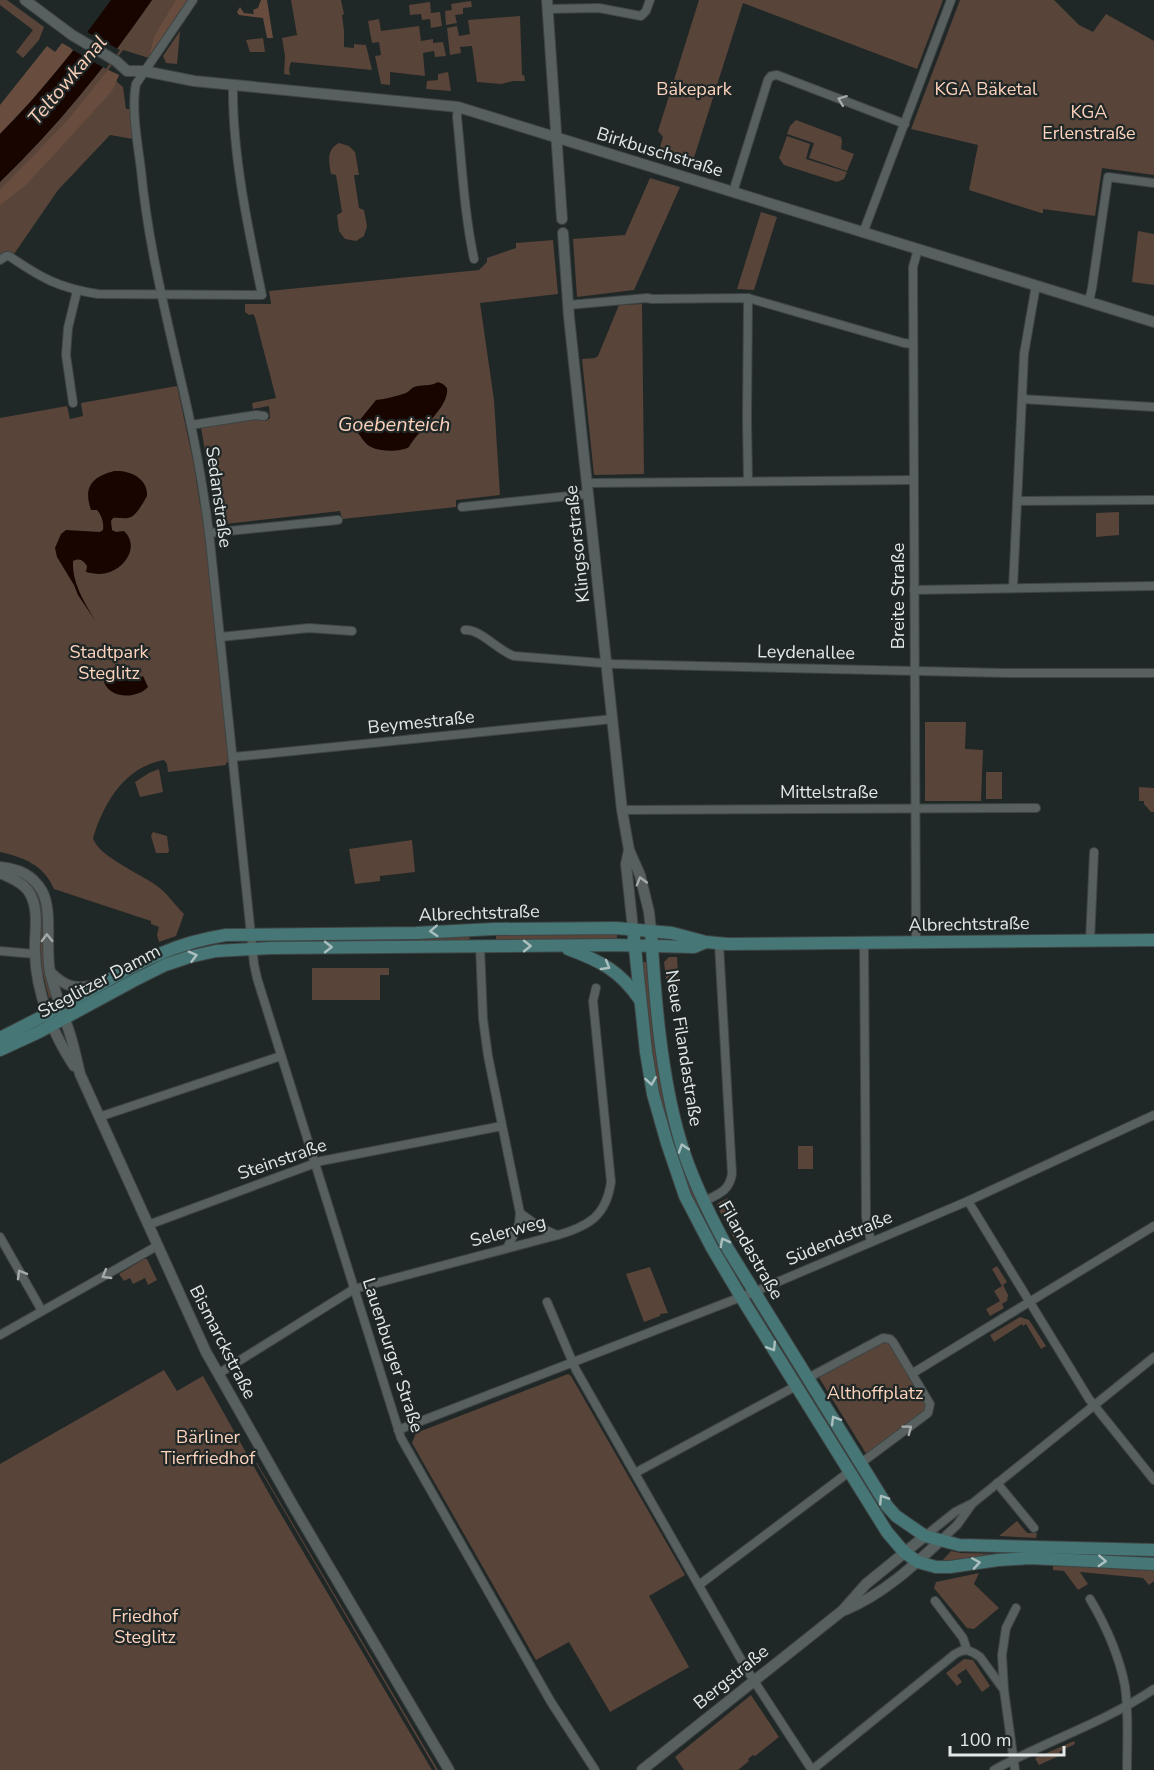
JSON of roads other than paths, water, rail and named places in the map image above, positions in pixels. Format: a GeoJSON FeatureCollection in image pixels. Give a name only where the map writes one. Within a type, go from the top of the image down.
{"type":"FeatureCollection","features":[{"type":"Feature","properties":{"kind":"main road","name":"Albrechtstraße"},"geometry":{"type":"LineString","coordinates":[[251,934],[633,929],[672,933],[719,944],[1154,940]]}},
{"type":"Feature","properties":{"kind":"main road","name":"Neue Filandastraße"},"geometry":{"type":"LineString","coordinates":[[633,929],[646,1052],[653,1094],[673,1164],[685,1196]]}},
{"type":"Feature","properties":{"kind":"main road"},"geometry":{"type":"LineString","coordinates":[[472,930],[476,946]]}},
{"type":"Feature","properties":{"kind":"main road","name":"Neue Filandastraße"},"geometry":{"type":"LineString","coordinates":[[651,931],[658,1017],[669,1091],[680,1140],[703,1202]]}},
{"type":"Feature","properties":{"kind":"main road","name":"Steglitzer Damm"},"geometry":{"type":"LineString","coordinates":[[63,1013],[101,984],[152,956],[208,938],[251,934]]}},
{"type":"Feature","properties":{"kind":"main road","name":"Albrechtstraße"},"geometry":{"type":"LineString","coordinates":[[253,948],[694,947],[705,942]]}},
{"type":"Feature","properties":{"kind":"main road"},"geometry":{"type":"LineString","coordinates":[[558,946],[590,957],[611,968],[621,976],[641,1002]]}},
{"type":"Feature","properties":{"kind":"main road","name":"Steglitzer Damm"},"geometry":{"type":"LineString","coordinates":[[0,1050],[51,1019],[165,965],[216,951],[253,948]]}},
{"type":"Feature","properties":{"kind":"main road","name":"Steglitzer Damm"},"geometry":{"type":"LineString","coordinates":[[0,1038],[51,1019]]}},
{"type":"Feature","properties":{"kind":"main road","name":"Filandastraße"},"geometry":{"type":"LineString","coordinates":[[685,1196],[741,1297],[887,1532],[904,1552],[918,1562]]}},
{"type":"Feature","properties":{"kind":"main road","name":"Filandastraße"},"geometry":{"type":"LineString","coordinates":[[703,1202],[754,1292],[887,1506],[925,1536]]}},
{"type":"Feature","properties":{"kind":"main road"},"geometry":{"type":"LineString","coordinates":[[887,1532],[897,1529],[902,1520]]}},
{"type":"Feature","properties":{"kind":"main road"},"geometry":{"type":"LineString","coordinates":[[925,1536],[969,1545],[1154,1550]]}},
{"type":"Feature","properties":{"kind":"main road"},"geometry":{"type":"LineString","coordinates":[[918,1562],[943,1567],[1030,1558],[1154,1564]]}},
{"type":"Feature","properties":{"kind":"street","name":"Birkbuschstraße"},"geometry":{"type":"LineString","coordinates":[[25,0],[72,35],[116,61],[134,64],[144,71],[182,80],[458,107],[1154,322]]}},
{"type":"Feature","properties":{"kind":"street","name":"Sedanstraße"},"geometry":{"type":"LineString","coordinates":[[193,0],[135,87],[137,132],[143,191],[161,295],[202,481],[253,948]]}},
{"type":"Feature","properties":{"kind":"street"},"geometry":{"type":"LineString","coordinates":[[562,219],[547,5],[599,8],[641,16],[645,14],[650,0]]}},
{"type":"Feature","properties":{"kind":"street"},"geometry":{"type":"LineString","coordinates":[[863,233],[951,0]]}},
{"type":"Feature","properties":{"kind":"street"},"geometry":{"type":"LineString","coordinates":[[733,192],[771,75],[777,75],[905,124]]}},
{"type":"Feature","properties":{"kind":"street"},"geometry":{"type":"LineString","coordinates":[[3,258],[9,256],[48,281],[77,291],[107,294],[262,295],[243,190],[233,85]]}},
{"type":"Feature","properties":{"kind":"street"},"geometry":{"type":"LineString","coordinates":[[458,107],[464,188],[474,259]]}},
{"type":"Feature","properties":{"kind":"street"},"geometry":{"type":"LineString","coordinates":[[1089,301],[1108,177],[1154,183]]}},
{"type":"Feature","properties":{"kind":"street","name":"Klingsorstraße"},"geometry":{"type":"LineString","coordinates":[[563,233],[568,305],[622,810],[629,850],[640,875],[651,931]]}},
{"type":"Feature","properties":{"kind":"street","name":"Breite Straße"},"geometry":{"type":"LineString","coordinates":[[916,942],[913,267],[918,249]]}},
{"type":"Feature","properties":{"kind":"street"},"geometry":{"type":"LineString","coordinates":[[1013,588],[1024,354],[1036,285]]}},
{"type":"Feature","properties":{"kind":"street"},"geometry":{"type":"LineString","coordinates":[[73,403],[66,355],[68,328],[77,291]]}},
{"type":"Feature","properties":{"kind":"street"},"geometry":{"type":"LineString","coordinates":[[568,305],[647,298],[652,300],[748,298],[904,344],[913,344]]}},
{"type":"Feature","properties":{"kind":"street"},"geometry":{"type":"LineString","coordinates":[[748,298],[748,481]]}},
{"type":"Feature","properties":{"kind":"street"},"geometry":{"type":"LineString","coordinates":[[1022,399],[1154,407]]}},
{"type":"Feature","properties":{"kind":"street"},"geometry":{"type":"LineString","coordinates":[[191,425],[256,415],[264,416]]}},
{"type":"Feature","properties":{"kind":"street"},"geometry":{"type":"LineString","coordinates":[[462,507],[588,489],[748,481],[914,480]]}},
{"type":"Feature","properties":{"kind":"street"},"geometry":{"type":"LineString","coordinates":[[1017,501],[1154,500]]}},
{"type":"Feature","properties":{"kind":"street"},"geometry":{"type":"LineString","coordinates":[[209,533],[338,520]]}},
{"type":"Feature","properties":{"kind":"street"},"geometry":{"type":"LineString","coordinates":[[914,590],[1154,586]]}},
{"type":"Feature","properties":{"kind":"street"},"geometry":{"type":"LineString","coordinates":[[220,637],[309,628],[352,631]]}},
{"type":"Feature","properties":{"kind":"street","name":"Leydenallee"},"geometry":{"type":"LineString","coordinates":[[465,630],[474,632],[514,656],[606,664],[1043,674],[1154,673]]}},
{"type":"Feature","properties":{"kind":"street","name":"Beymestraße"},"geometry":{"type":"LineString","coordinates":[[233,757],[612,719]]}},
{"type":"Feature","properties":{"kind":"street","name":"Mittelstraße"},"geometry":{"type":"LineString","coordinates":[[622,810],[1036,808]]}},
{"type":"Feature","properties":{"kind":"street","name":"Klingsorstraße"},"geometry":{"type":"LineString","coordinates":[[629,850],[626,864],[633,929]]}},
{"type":"Feature","properties":{"kind":"street"},"geometry":{"type":"LineString","coordinates":[[1090,941],[1094,852]]}},
{"type":"Feature","properties":{"kind":"street","name":"Bismarckstraße"},"geometry":{"type":"LineString","coordinates":[[0,867],[25,872],[37,883],[43,893],[46,904],[50,971],[71,1036],[80,1074]]}},
{"type":"Feature","properties":{"kind":"street","name":"Bismarckstraße"},"geometry":{"type":"LineString","coordinates":[[0,873],[24,885],[33,899],[38,982],[58,1039],[80,1074],[201,1342],[295,1509],[449,1770]]}},
{"type":"Feature","properties":{"kind":"street"},"geometry":{"type":"LineString","coordinates":[[864,943],[866,1217],[871,1242]]}},
{"type":"Feature","properties":{"kind":"street","name":"Filandastraße"},"geometry":{"type":"LineString","coordinates":[[703,1202],[727,1189],[732,1174],[719,944]]}},
{"type":"Feature","properties":{"kind":"street"},"geometry":{"type":"LineString","coordinates":[[476,946],[485,1035],[520,1213],[519,1224],[507,1248]]}},
{"type":"Feature","properties":{"kind":"street","name":"Lauenburger Straße"},"geometry":{"type":"LineString","coordinates":[[253,948],[257,978],[398,1430],[551,1702],[595,1770]]}},
{"type":"Feature","properties":{"kind":"street"},"geometry":{"type":"LineString","coordinates":[[0,951],[35,954]]}},
{"type":"Feature","properties":{"kind":"street"},"geometry":{"type":"LineString","coordinates":[[50,971],[62,983],[72,987],[101,984]]}},
{"type":"Feature","properties":{"kind":"street","name":"Selerweg"},"geometry":{"type":"LineString","coordinates":[[218,1374],[354,1289],[558,1235],[576,1229],[594,1219],[609,1197],[610,1182],[594,1001],[596,988]]}},
{"type":"Feature","properties":{"kind":"street"},"geometry":{"type":"LineString","coordinates":[[99,1117],[281,1056]]}},
{"type":"Feature","properties":{"kind":"street","name":"Südendstraße"},"geometry":{"type":"LineString","coordinates":[[398,1430],[754,1292],[968,1201],[1154,1115]]}},
{"type":"Feature","properties":{"kind":"street","name":"Steinstraße"},"geometry":{"type":"LineString","coordinates":[[148,1225],[315,1163],[502,1126]]}},
{"type":"Feature","properties":{"kind":"street"},"geometry":{"type":"LineString","coordinates":[[968,1201],[1094,1406],[1154,1480]]}},
{"type":"Feature","properties":{"kind":"street"},"geometry":{"type":"LineString","coordinates":[[520,1213],[541,1228],[558,1235]]}},
{"type":"Feature","properties":{"kind":"street"},"geometry":{"type":"LineString","coordinates":[[913,1373],[1154,1226]]}},
{"type":"Feature","properties":{"kind":"street"},"geometry":{"type":"LineString","coordinates":[[0,1237],[42,1311]]}},
{"type":"Feature","properties":{"kind":"street"},"geometry":{"type":"LineString","coordinates":[[0,1335],[157,1246]]}},
{"type":"Feature","properties":{"kind":"street"},"geometry":{"type":"LineString","coordinates":[[547,1302],[572,1363],[754,1681],[812,1770],[961,1651],[975,1653],[1004,1690]]}},
{"type":"Feature","properties":{"kind":"street"},"geometry":{"type":"LineString","coordinates":[[808,1378],[883,1338],[890,1339],[913,1373],[930,1404],[928,1413],[861,1463]]}},
{"type":"Feature","properties":{"kind":"street","name":"Bergstraße"},"geometry":{"type":"LineString","coordinates":[[642,1770],[842,1611],[866,1584],[904,1552],[955,1512],[973,1503],[1154,1357]]}},
{"type":"Feature","properties":{"kind":"street"},"geometry":{"type":"LineString","coordinates":[[635,1473],[796,1386]]}},
{"type":"Feature","properties":{"kind":"street"},"geometry":{"type":"LineString","coordinates":[[699,1585],[849,1472]]}},
{"type":"Feature","properties":{"kind":"street"},"geometry":{"type":"LineString","coordinates":[[997,1483],[1034,1528]]}},
{"type":"Feature","properties":{"kind":"street","name":"Bergstraße"},"geometry":{"type":"LineString","coordinates":[[842,1611],[873,1595],[906,1573],[957,1525],[973,1503]]}},
{"type":"Feature","properties":{"kind":"street"},"geometry":{"type":"LineString","coordinates":[[1090,1599],[1104,1623],[1125,1686],[1127,1770]]}},
{"type":"Feature","properties":{"kind":"street"},"geometry":{"type":"LineString","coordinates":[[935,1601],[963,1638],[966,1650]]}},
{"type":"Feature","properties":{"kind":"street"},"geometry":{"type":"LineString","coordinates":[[1016,1608],[1006,1628],[1002,1655],[1004,1690],[1016,1770]]}},
{"type":"Feature","properties":{"kind":"street"},"geometry":{"type":"LineString","coordinates":[[984,1662],[995,1660],[1002,1655]]}},
{"type":"Feature","properties":{"kind":"street"},"geometry":{"type":"LineString","coordinates":[[994,1770],[1126,1707],[1154,1689]]}},
{"type":"Feature","properties":{"kind":"water","name":"Teltowkanal"},"geometry":{"type":"Polygon","coordinates":[[[111,0],[152,0],[80,95],[0,182],[0,134],[58,69],[111,0]]]}},
{"type":"Feature","properties":{"kind":"water","name":"Goebenteich"},"geometry":{"type":"Polygon","coordinates":[[[438,382],[447,388],[447,395],[438,411],[409,447],[396,451],[385,451],[367,445],[358,433],[359,421],[376,400],[406,393],[417,386],[438,382]]]}},
{"type":"Feature","properties":{"kind":"water"},"geometry":{"type":"Polygon","coordinates":[[[114,471],[137,476],[145,484],[147,496],[134,515],[128,518],[113,518],[111,521],[112,530],[124,531],[131,542],[129,554],[121,565],[110,572],[95,574],[86,572],[87,566],[83,561],[73,561],[77,585],[96,622],[78,595],[57,557],[55,548],[61,534],[66,530],[100,532],[103,530],[103,522],[97,510],[91,510],[89,489],[100,476],[114,471]]]}},
{"type":"Feature","properties":{"kind":"water"},"geometry":{"type":"Polygon","coordinates":[[[117,667],[127,671],[127,676],[131,678],[137,679],[143,676],[148,687],[136,694],[115,694],[105,685],[103,678],[109,669],[117,667]]]}},
{"type":"Feature","properties":{"kind":"park label","name":"Bäkepark"},"geometry":{"type":"Point","coordinates":[694,89]}},
{"type":"Feature","properties":{"kind":"park label","name":"KGA Bäketal"},"geometry":{"type":"Point","coordinates":[986,89]}},
{"type":"Feature","properties":{"kind":"park label","name":"KGA Erlenstraße"},"geometry":{"type":"Point","coordinates":[1089,122]}},
{"type":"Feature","properties":{"kind":"park label","name":"Stadtpark Steglitz"},"geometry":{"type":"Point","coordinates":[109,662]}},
{"type":"Feature","properties":{"kind":"park label","name":"Althoffplatz"},"geometry":{"type":"Point","coordinates":[875,1393]}},
{"type":"Feature","properties":{"kind":"park label","name":"Bärliner Tierfriedhof"},"geometry":{"type":"Point","coordinates":[208,1447]}},
{"type":"Feature","properties":{"kind":"park label","name":"Friedhof Steglitz"},"geometry":{"type":"Point","coordinates":[145,1626]}}]}
